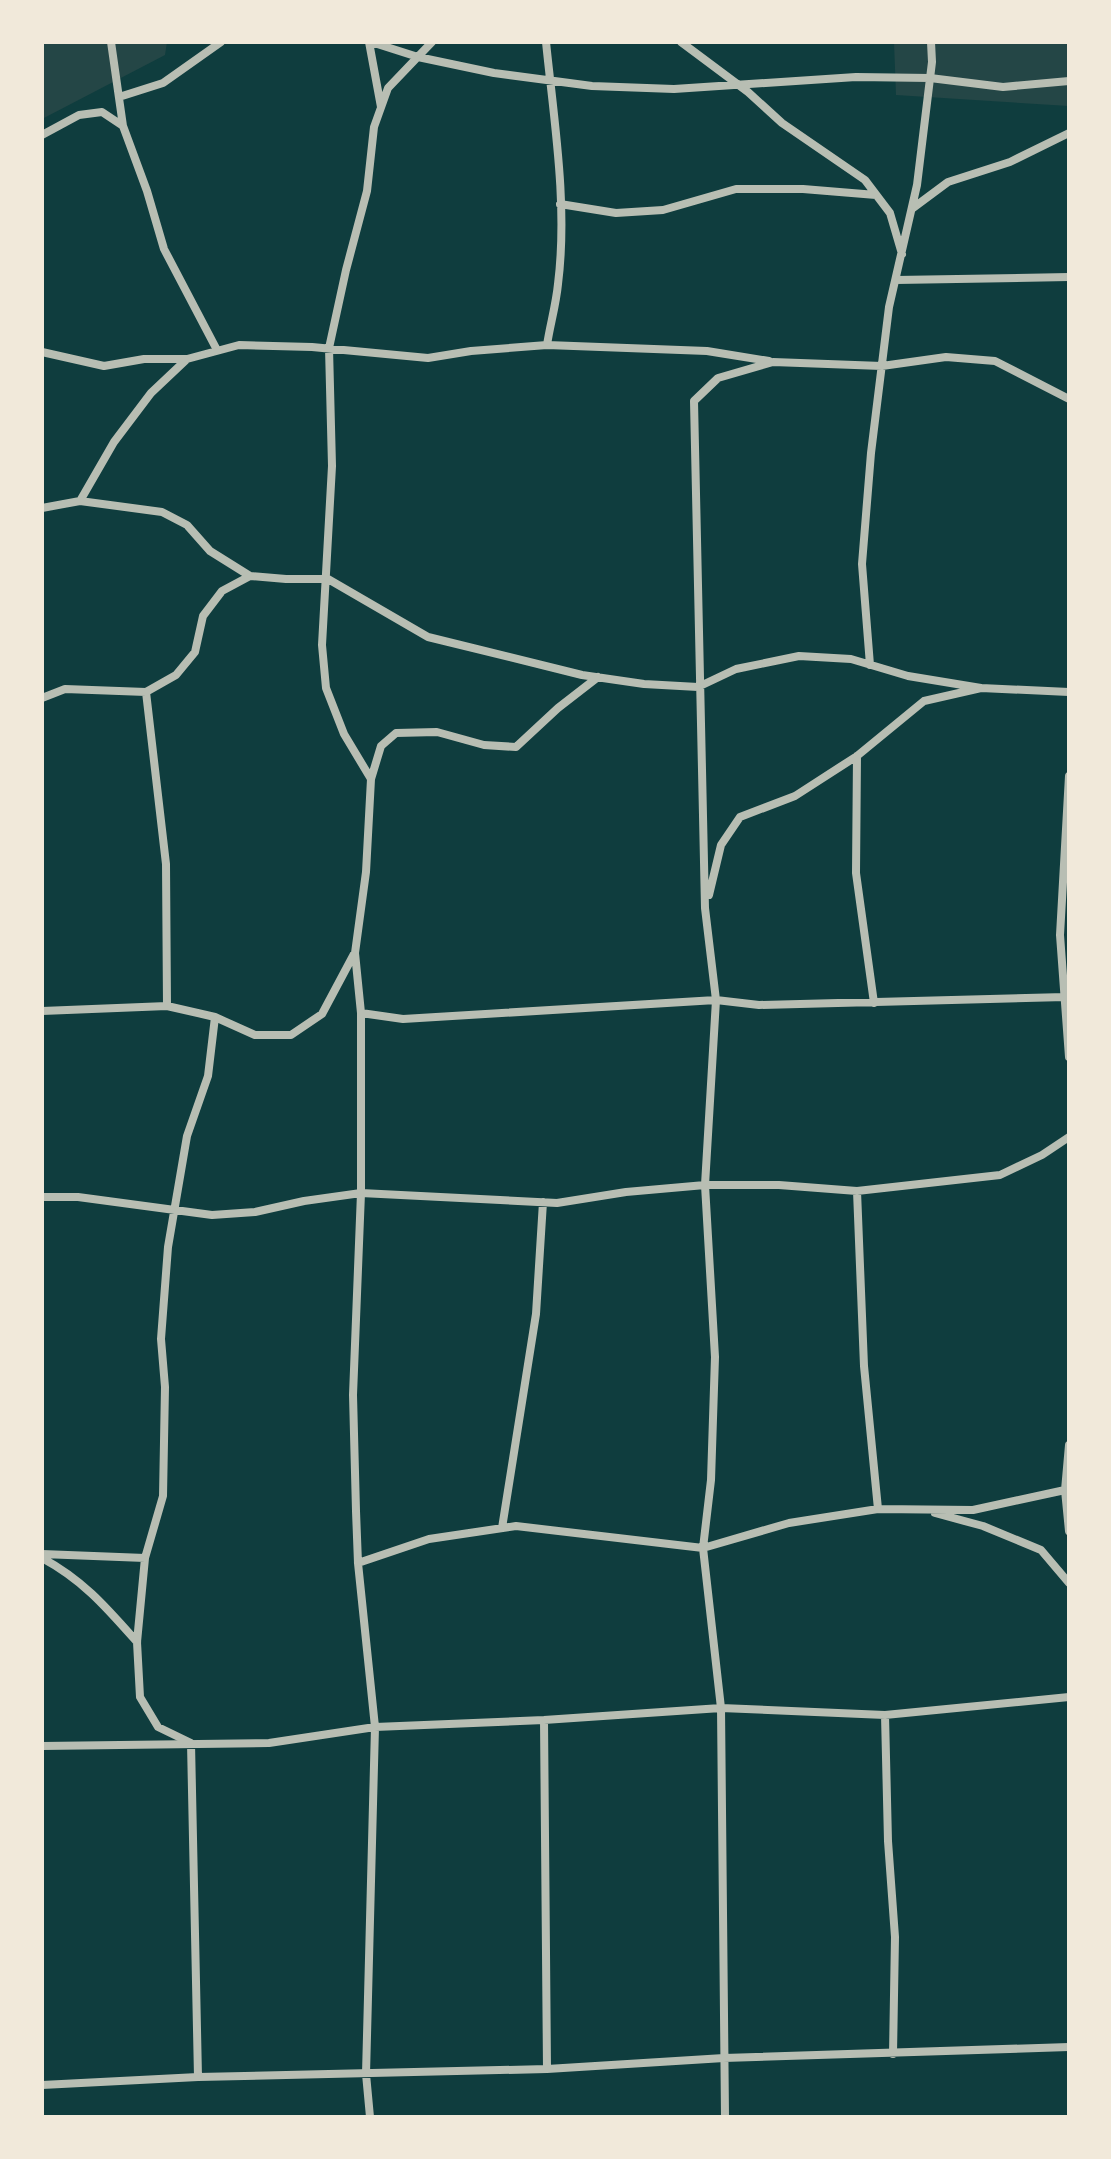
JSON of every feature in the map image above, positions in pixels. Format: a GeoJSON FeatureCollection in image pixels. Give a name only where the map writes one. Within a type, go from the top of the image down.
{"type":"FeatureCollection","features":[{"type":"Feature","properties":{"kind":"street"},"geometry":{"type":"LineString","coordinates":[[111,42],[123,126],[164,249],[217,350]]}},
{"type":"Feature","properties":{"kind":"street"},"geometry":{"type":"LineString","coordinates":[[119,97],[163,83],[221,42]]}},
{"type":"Feature","properties":{"kind":"street"},"geometry":{"type":"LineString","coordinates":[[381,108],[370,42],[418,57],[494,73],[592,86],[674,89],[843,78],[930,78],[1003,87],[1069,81]]}},
{"type":"Feature","properties":{"kind":"street"},"geometry":{"type":"LineString","coordinates":[[371,779],[344,734],[326,688],[322,645],[332,466],[329,348],[367,191],[374,127],[388,88],[432,42]]}},
{"type":"Feature","properties":{"kind":"street"},"geometry":{"type":"LineString","coordinates":[[546,42],[560,204],[558,283],[547,345]]}},
{"type":"Feature","properties":{"kind":"street"},"geometry":{"type":"LineString","coordinates":[[681,42],[740,85],[782,123],[865,180],[890,213],[903,255]]}},
{"type":"Feature","properties":{"kind":"street"},"geometry":{"type":"LineString","coordinates":[[870,665],[862,564],[871,453],[889,307],[912,209],[930,78],[931,42]]}},
{"type":"Feature","properties":{"kind":"street"},"geometry":{"type":"LineString","coordinates":[[42,135],[79,115],[102,112],[123,126]]}},
{"type":"Feature","properties":{"kind":"street"},"geometry":{"type":"LineString","coordinates":[[912,209],[948,182],[1010,162],[1069,133]]}},
{"type":"Feature","properties":{"kind":"street"},"geometry":{"type":"LineString","coordinates":[[560,204],[616,213],[663,210],[736,189],[803,189],[876,195]]}},
{"type":"Feature","properties":{"kind":"street"},"geometry":{"type":"LineString","coordinates":[[896,280],[1069,277]]}},
{"type":"Feature","properties":{"kind":"street"},"geometry":{"type":"LineString","coordinates":[[42,352],[104,366],[144,359],[187,359],[239,345],[329,348],[428,358],[547,345],[707,351],[773,362],[882,366],[946,357],[995,361],[1069,399]]}},
{"type":"Feature","properties":{"kind":"street"},"geometry":{"type":"LineString","coordinates":[[80,501],[114,442],[151,393],[187,359]]}},
{"type":"Feature","properties":{"kind":"street"},"geometry":{"type":"LineString","coordinates":[[725,2117],[721,1708],[703,1548],[711,1480],[715,1357],[705,1185],[716,1000],[705,908],[694,401],[718,378],[773,362]]}},
{"type":"Feature","properties":{"kind":"street"},"geometry":{"type":"LineString","coordinates":[[42,508],[80,501],[162,512],[187,525],[210,551],[250,576],[328,579],[428,637],[598,677],[698,687],[736,669],[799,656],[851,659],[908,676],[981,688],[1069,692]]}},
{"type":"Feature","properties":{"kind":"street"},"geometry":{"type":"LineString","coordinates":[[42,698],[65,689],[146,692],[176,675],[195,652],[203,616],[222,591],[250,576]]}},
{"type":"Feature","properties":{"kind":"street"},"geometry":{"type":"LineString","coordinates":[[370,2117],[366,2074],[375,1727],[358,1563],[353,1395],[361,1193],[361,1013],[355,953],[366,872],[371,779],[381,746],[396,733],[437,732],[484,745],[516,747],[598,677]]}},
{"type":"Feature","properties":{"kind":"street"},"geometry":{"type":"LineString","coordinates":[[705,908],[721,845],[740,817],[795,796],[857,756],[924,701],[981,688]]}},
{"type":"Feature","properties":{"kind":"street"},"geometry":{"type":"LineString","coordinates":[[146,692],[166,864],[167,1006]]}},
{"type":"Feature","properties":{"kind":"street"},"geometry":{"type":"LineString","coordinates":[[857,756],[856,873],[874,1003]]}},
{"type":"Feature","properties":{"kind":"street"},"geometry":{"type":"LineString","coordinates":[[1069,776],[1066,883],[1060,935],[1069,1057]]}},
{"type":"Feature","properties":{"kind":"street"},"geometry":{"type":"LineString","coordinates":[[42,1011],[167,1006],[215,1017],[255,1035],[291,1035],[322,1014],[355,953]]}},
{"type":"Feature","properties":{"kind":"street"},"geometry":{"type":"LineString","coordinates":[[361,1013],[403,1019],[716,1000],[759,1005],[1065,997]]}},
{"type":"Feature","properties":{"kind":"street"},"geometry":{"type":"LineString","coordinates":[[191,1743],[158,1727],[140,1697],[137,1642],[145,1558],[163,1496],[165,1387],[161,1339],[168,1247],[187,1136],[208,1076],[215,1017]]}},
{"type":"Feature","properties":{"kind":"street"},"geometry":{"type":"LineString","coordinates":[[42,1197],[78,1197],[212,1215],[255,1212],[361,1193],[557,1203],[626,1192],[705,1185],[779,1185],[857,1191],[1000,1175],[1042,1155],[1069,1137]]}},
{"type":"Feature","properties":{"kind":"street"},"geometry":{"type":"LineString","coordinates":[[857,1191],[864,1366],[878,1509]]}},
{"type":"Feature","properties":{"kind":"street"},"geometry":{"type":"LineString","coordinates":[[502,1528],[536,1314],[543,1202]]}},
{"type":"Feature","properties":{"kind":"street"},"geometry":{"type":"LineString","coordinates":[[1069,1445],[1065,1490],[1069,1531]]}},
{"type":"Feature","properties":{"kind":"street"},"geometry":{"type":"LineString","coordinates":[[358,1563],[429,1539],[516,1526],[703,1548],[789,1523],[878,1509],[973,1510],[1065,1490]]}},
{"type":"Feature","properties":{"kind":"street"},"geometry":{"type":"LineString","coordinates":[[923,1509],[983,1526],[1041,1550],[1069,1583]]}},
{"type":"Feature","properties":{"kind":"street"},"geometry":{"type":"LineString","coordinates":[[42,1556],[145,1558]]}},
{"type":"Feature","properties":{"kind":"street"},"geometry":{"type":"LineString","coordinates":[[42,1556],[95,1594],[137,1642]]}},
{"type":"Feature","properties":{"kind":"street"},"geometry":{"type":"LineString","coordinates":[[42,1746],[269,1743],[375,1727],[721,1708],[885,1715],[1069,1697]]}},
{"type":"Feature","properties":{"kind":"street"},"geometry":{"type":"LineString","coordinates":[[885,1715],[888,1841],[895,1937],[893,2054]]}},
{"type":"Feature","properties":{"kind":"street"},"geometry":{"type":"LineString","coordinates":[[544,1720],[547,2069]]}},
{"type":"Feature","properties":{"kind":"street"},"geometry":{"type":"LineString","coordinates":[[191,1743],[198,2077]]}},
{"type":"Feature","properties":{"kind":"street"},"geometry":{"type":"LineString","coordinates":[[42,2085],[198,2077],[547,2069],[724,2058],[1069,2047]]}},
{"type":"Feature","properties":{"kind":"shaded area"},"geometry":{"type":"Polygon","coordinates":[[[42,42],[167,42],[165,55],[42,119],[42,42]]]}},
{"type":"Feature","properties":{"kind":"shaded area"},"geometry":{"type":"Polygon","coordinates":[[[894,42],[1069,42],[1069,106],[896,95],[894,42]]]}}]}
